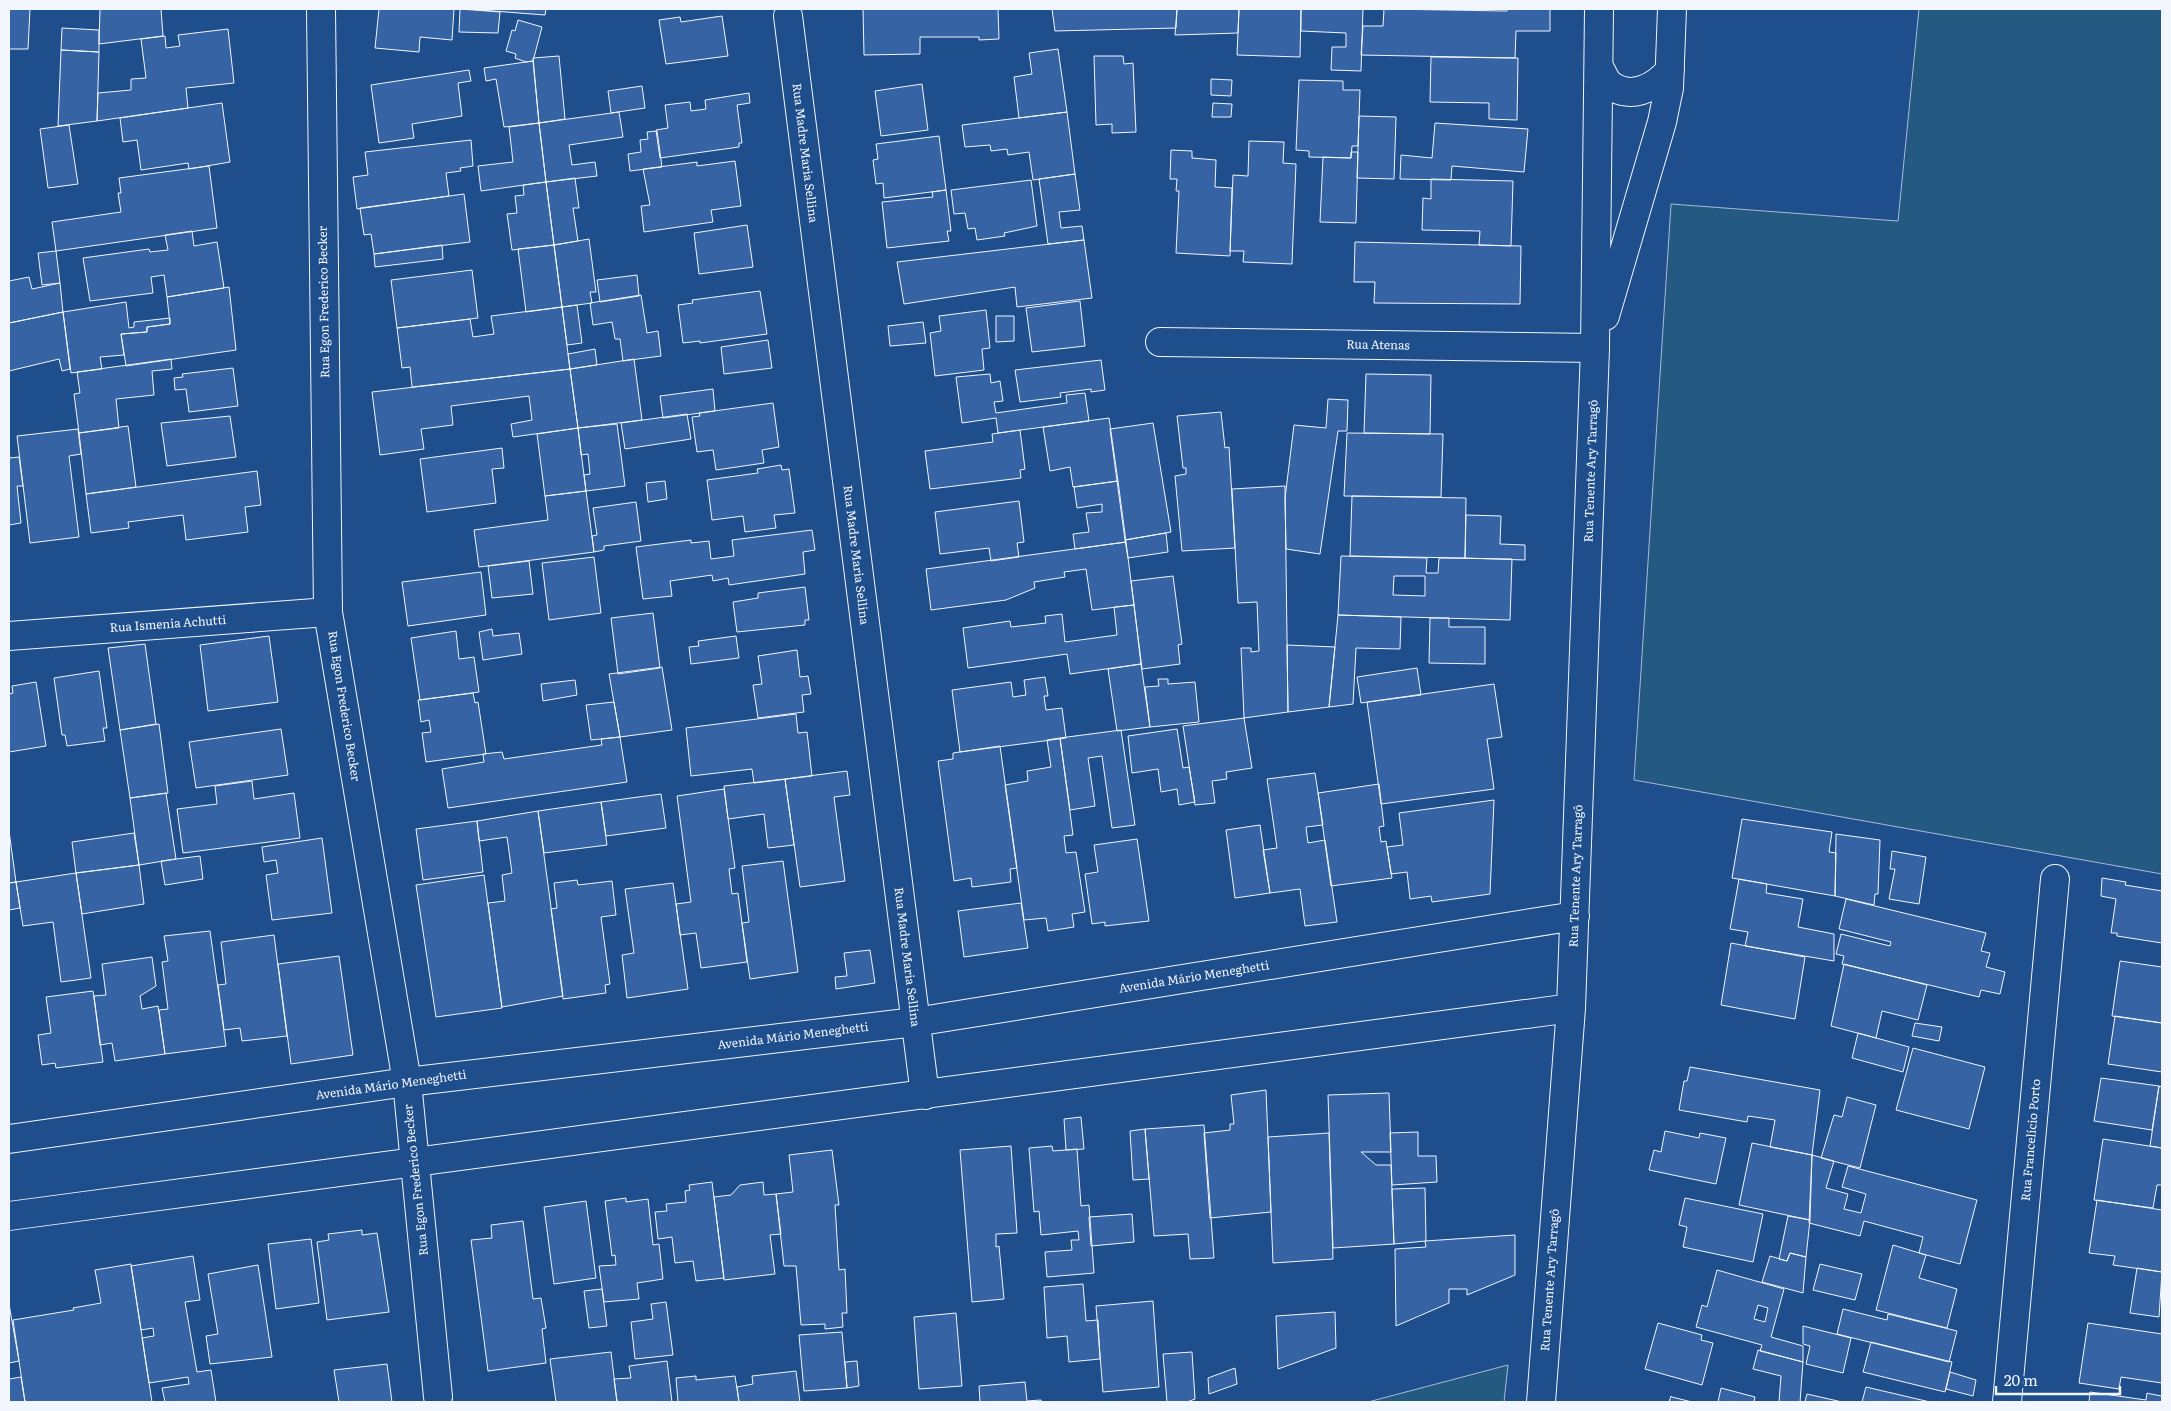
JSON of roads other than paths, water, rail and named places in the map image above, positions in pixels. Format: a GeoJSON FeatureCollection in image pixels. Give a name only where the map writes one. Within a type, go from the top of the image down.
{"type":"FeatureCollection","features":[{"type":"Feature","properties":{"kind":"street","name":"Rua Egon Frederico Becker"},"geometry":{"type":"LineString","coordinates":[[321,9],[328,612],[407,1082],[438,1397]]}},
{"type":"Feature","properties":{"kind":"street","name":"Rua Tenente Ary Tarragô"},"geometry":{"type":"LineString","coordinates":[[1541,1402],[1571,1008],[1575,916],[1595,348],[1599,9]]}},
{"type":"Feature","properties":{"kind":"street","name":"Rua Tenente Ary Tarragô"},"geometry":{"type":"LineString","coordinates":[[1595,348],[1662,122],[1669,88],[1672,9]]}},
{"type":"Feature","properties":{"kind":"street","name":"Rua Madre Maria Sellina"},"geometry":{"type":"LineString","coordinates":[[788,16],[925,1094]]}},
{"type":"Feature","properties":{"kind":"street"},"geometry":{"type":"LineString","coordinates":[[1598,67],[1608,83],[1623,91],[1643,91],[1659,83],[1670,70]]}},
{"type":"Feature","properties":{"kind":"street","name":"Rua Atenas"},"geometry":{"type":"LineString","coordinates":[[1160,342],[1595,348]]}},
{"type":"Feature","properties":{"kind":"street","name":"Rua Ismenia Achutti"},"geometry":{"type":"LineString","coordinates":[[9,636],[328,612]]}},
{"type":"Feature","properties":{"kind":"street","name":"Rua Francelício Porto"},"geometry":{"type":"LineString","coordinates":[[2007,1402],[2055,879]]}},
{"type":"Feature","properties":{"kind":"street","name":"Avenida Mário Meneghetti"},"geometry":{"type":"LineString","coordinates":[[9,1139],[407,1082],[915,1022],[1575,916]]}},
{"type":"Feature","properties":{"kind":"street"},"geometry":{"type":"LineString","coordinates":[[9,1216],[1571,1008]]}}]}
